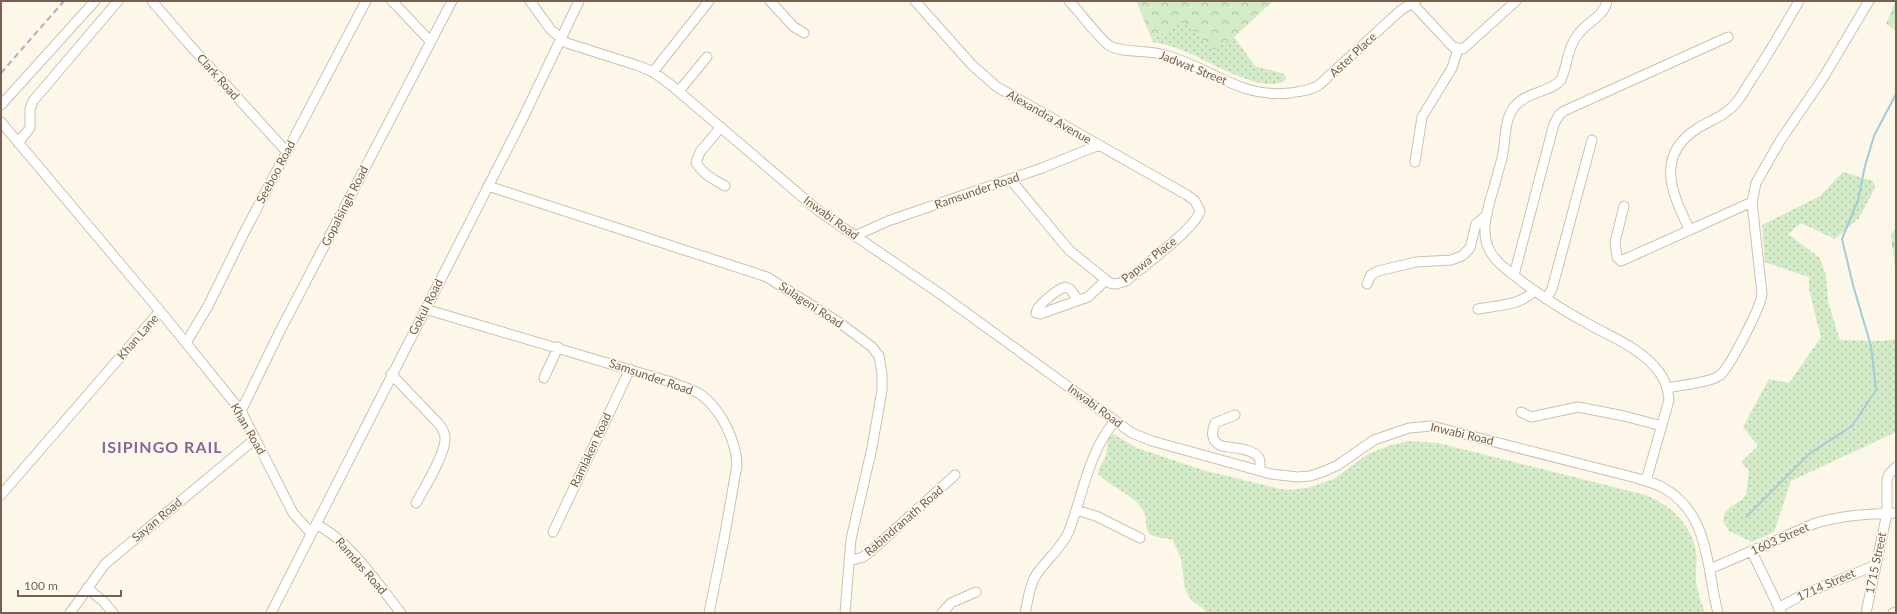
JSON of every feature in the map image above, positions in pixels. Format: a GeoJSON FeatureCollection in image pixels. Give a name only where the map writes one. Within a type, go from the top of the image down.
{"type":"FeatureCollection","features":[{"type":"Feature","properties":{"kind":"street"},"geometry":{"type":"LineString","coordinates":[[1,105],[96,1]]}},
{"type":"Feature","properties":{"kind":"street"},"geometry":{"type":"LineString","coordinates":[[18,143],[30,128],[30,109],[33,101],[118,1]]}},
{"type":"Feature","properties":{"kind":"street","name":"Clark Road"},"geometry":{"type":"LineString","coordinates":[[152,1],[187,42],[286,151]]}},
{"type":"Feature","properties":{"kind":"street","name":"Seeboo Road"},"geometry":{"type":"LineString","coordinates":[[186,343],[208,306],[286,151],[366,1]]}},
{"type":"Feature","properties":{"kind":"street"},"geometry":{"type":"LineString","coordinates":[[392,1],[431,42]]}},
{"type":"Feature","properties":{"kind":"street","name":"Gopalsingh Road"},"geometry":{"type":"LineString","coordinates":[[241,411],[280,331],[452,1]]}},
{"type":"Feature","properties":{"kind":"street","name":"Inwabi Road"},"geometry":{"type":"LineString","coordinates":[[530,1],[541,17],[561,39],[576,47],[605,54],[653,72],[679,90],[804,199],[855,236],[939,293],[1132,433],[1141,437],[1285,477],[1310,476],[1338,465],[1374,440],[1409,428],[1432,426],[1646,481],[1662,487],[1682,502],[1697,521],[1704,541],[1710,569]]}},
{"type":"Feature","properties":{"kind":"street","name":"Gokul Road"},"geometry":{"type":"LineString","coordinates":[[271,613],[391,374],[488,186],[579,1]]}},
{"type":"Feature","properties":{"kind":"street"},"geometry":{"type":"LineString","coordinates":[[653,72],[709,1]]}},
{"type":"Feature","properties":{"kind":"street"},"geometry":{"type":"LineString","coordinates":[[770,1],[794,27],[804,33]]}},
{"type":"Feature","properties":{"kind":"street","name":"Alexandra Avenue"},"geometry":{"type":"LineString","coordinates":[[915,1],[987,80],[1098,146],[1187,195],[1195,201],[1200,211]]}},
{"type":"Feature","properties":{"kind":"street","name":"Jadwat Street"},"geometry":{"type":"LineString","coordinates":[[1069,1],[1105,41],[1114,47],[1161,54],[1256,92],[1287,93]]}},
{"type":"Feature","properties":{"kind":"street"},"geometry":{"type":"LineString","coordinates":[[1413,2],[1453,47],[1463,49],[1467,47],[1516,1]]}},
{"type":"Feature","properties":{"kind":"street"},"geometry":{"type":"LineString","coordinates":[[1607,1],[1603,12],[1579,33],[1571,45],[1562,80],[1524,98],[1512,111],[1507,122],[1503,152],[1487,215],[1486,228],[1488,246],[1502,266],[1546,299],[1639,352],[1659,372],[1668,388],[1669,400],[1646,481]]}},
{"type":"Feature","properties":{"kind":"street"},"geometry":{"type":"LineString","coordinates":[[1668,388],[1718,376],[1728,364],[1758,308],[1762,294],[1752,202],[1756,183],[1870,1]]}},
{"type":"Feature","properties":{"kind":"street","name":"Aster Place"},"geometry":{"type":"LineString","coordinates":[[1287,93],[1303,91],[1319,85],[1401,10],[1413,2]]}},
{"type":"Feature","properties":{"kind":"street"},"geometry":{"type":"LineString","coordinates":[[1690,230],[1672,192],[1671,164],[1676,150],[1684,138],[1698,128],[1720,117],[1736,102],[1766,58],[1798,3]]}},
{"type":"Feature","properties":{"kind":"street"},"geometry":{"type":"LineString","coordinates":[[1514,275],[1554,124],[1559,115],[1564,111],[1728,36]]}},
{"type":"Feature","properties":{"kind":"street"},"geometry":{"type":"LineString","coordinates":[[1415,162],[1422,117],[1452,68],[1458,49]]}},
{"type":"Feature","properties":{"kind":"street"},"geometry":{"type":"LineString","coordinates":[[679,90],[707,57]]}},
{"type":"Feature","properties":{"kind":"street","name":"Khan Lane"},"geometry":{"type":"LineString","coordinates":[[1,122],[160,312],[1,495]]}},
{"type":"Feature","properties":{"kind":"street"},"geometry":{"type":"LineString","coordinates":[[721,127],[700,152],[696,163],[707,177],[725,186]]}},
{"type":"Feature","properties":{"kind":"street"},"geometry":{"type":"LineString","coordinates":[[1546,299],[1552,289],[1592,140]]}},
{"type":"Feature","properties":{"kind":"street","name":"Ramsunder Road"},"geometry":{"type":"LineString","coordinates":[[855,236],[888,221],[1010,179],[1098,146]]}},
{"type":"Feature","properties":{"kind":"street","name":"Papwa Place"},"geometry":{"type":"LineString","coordinates":[[1010,179],[1069,250],[1106,280],[1116,284],[1126,281],[1195,221],[1200,211]]}},
{"type":"Feature","properties":{"kind":"street","name":"Sulageni Road"},"geometry":{"type":"LineString","coordinates":[[488,186],[767,277],[840,323],[872,347],[879,356],[882,374],[882,390],[872,448],[851,539],[845,613]]}},
{"type":"Feature","properties":{"kind":"street"},"geometry":{"type":"LineString","coordinates":[[1624,206],[1615,248],[1616,257],[1620,260],[1624,260],[1752,202]]}},
{"type":"Feature","properties":{"kind":"street"},"geometry":{"type":"LineString","coordinates":[[1367,284],[1371,275],[1378,271],[1416,262],[1451,260],[1462,256],[1470,248],[1476,224],[1487,215]]}},
{"type":"Feature","properties":{"kind":"street"},"geometry":{"type":"LineString","coordinates":[[1078,300],[1088,297],[1106,280]]}},
{"type":"Feature","properties":{"kind":"street"},"geometry":{"type":"LineString","coordinates":[[1478,309],[1515,303],[1528,297],[1534,291]]}},
{"type":"Feature","properties":{"kind":"street","name":"Samsunder Road"},"geometry":{"type":"LineString","coordinates":[[425,309],[558,347],[671,382],[700,394],[712,406],[726,425],[736,452],[737,465],[709,613]]}},
{"type":"Feature","properties":{"kind":"street","name":"Khan Road"},"geometry":{"type":"LineString","coordinates":[[160,312],[241,411],[294,513],[312,534]]}},
{"type":"Feature","properties":{"kind":"street"},"geometry":{"type":"LineString","coordinates":[[544,378],[558,347]]}},
{"type":"Feature","properties":{"kind":"street","name":"Ramlaken Road"},"geometry":{"type":"LineString","coordinates":[[553,532],[630,369]]}},
{"type":"Feature","properties":{"kind":"street"},"geometry":{"type":"LineString","coordinates":[[391,374],[439,424],[445,433],[445,444],[433,472],[416,503]]}},
{"type":"Feature","properties":{"kind":"street"},"geometry":{"type":"LineString","coordinates":[[1521,412],[1532,417],[1578,407],[1624,416],[1662,426]]}},
{"type":"Feature","properties":{"kind":"street"},"geometry":{"type":"LineString","coordinates":[[1235,415],[1215,423],[1213,428],[1214,439],[1217,444],[1222,446],[1254,454],[1260,460],[1260,471]]}},
{"type":"Feature","properties":{"kind":"street"},"geometry":{"type":"LineString","coordinates":[[1025,613],[1031,585],[1036,575],[1064,539],[1076,510],[1095,455],[1108,430],[1115,421]]}},
{"type":"Feature","properties":{"kind":"street","name":"Sayan Road"},"geometry":{"type":"LineString","coordinates":[[70,613],[105,564],[255,439]]}},
{"type":"Feature","properties":{"kind":"street","name":"1715 Street"},"geometry":{"type":"LineString","coordinates":[[1866,613],[1876,565],[1892,513],[1887,480],[1889,474],[1896,467]]}},
{"type":"Feature","properties":{"kind":"street","name":"Rabindranath Road"},"geometry":{"type":"LineString","coordinates":[[849,561],[863,557],[870,552],[955,475]]}},
{"type":"Feature","properties":{"kind":"street"},"geometry":{"type":"LineString","coordinates":[[1076,510],[1096,516],[1140,538]]}},
{"type":"Feature","properties":{"kind":"street","name":"1603 Street"},"geometry":{"type":"LineString","coordinates":[[1710,569],[1752,552],[1813,524],[1846,516],[1892,513]]}},
{"type":"Feature","properties":{"kind":"street","name":"Ramdas Road"},"geometry":{"type":"LineString","coordinates":[[316,524],[332,532],[343,543],[401,613]]}},
{"type":"Feature","properties":{"kind":"street"},"geometry":{"type":"LineString","coordinates":[[1752,552],[1780,610]]}},
{"type":"Feature","properties":{"kind":"street","name":"1714 Street"},"geometry":{"type":"LineString","coordinates":[[1780,610],[1804,594],[1876,565]]}},
{"type":"Feature","properties":{"kind":"street"},"geometry":{"type":"LineString","coordinates":[[1710,569],[1712,592],[1718,613]]}},
{"type":"Feature","properties":{"kind":"street"},"geometry":{"type":"LineString","coordinates":[[87,588],[103,601],[113,613]]}},
{"type":"Feature","properties":{"kind":"street"},"geometry":{"type":"LineString","coordinates":[[942,613],[951,603],[976,592]]}},
{"type":"Feature","properties":{"kind":"green space"},"geometry":{"type":"Polygon","coordinates":[[[1136,1],[1273,1],[1234,37],[1214,50],[1182,21],[1152,40],[1136,1]]]}},
{"type":"Feature","properties":{"kind":"green space"},"geometry":{"type":"Polygon","coordinates":[[[1895,1],[1896,29],[1895,30],[1886,24],[1895,1]]]}},
{"type":"Feature","properties":{"kind":"green space"},"geometry":{"type":"Polygon","coordinates":[[[1182,21],[1214,49],[1234,37],[1255,66],[1284,74],[1286,79],[1277,83],[1266,84],[1252,81],[1185,51],[1153,42],[1152,40],[1182,21]]]}},
{"type":"Feature","properties":{"kind":"green space"},"geometry":{"type":"Polygon","coordinates":[[[1843,172],[1873,181],[1875,188],[1859,218],[1835,239],[1801,223],[1788,234],[1820,258],[1826,275],[1828,302],[1840,340],[1884,341],[1896,339],[1896,432],[1791,481],[1774,532],[1752,542],[1729,531],[1723,521],[1729,508],[1746,495],[1749,470],[1743,465],[1742,461],[1758,446],[1743,427],[1769,379],[1789,383],[1821,337],[1809,289],[1809,277],[1765,262],[1762,225],[1820,196],[1843,172]]]}},
{"type":"Feature","properties":{"kind":"green space"},"geometry":{"type":"Polygon","coordinates":[[[1896,227],[1896,276],[1891,235],[1896,227]]]}},
{"type":"Feature","properties":{"kind":"green space"},"geometry":{"type":"Polygon","coordinates":[[[1113,434],[1137,448],[1203,470],[1280,489],[1289,490],[1307,488],[1334,479],[1368,454],[1391,445],[1409,441],[1438,443],[1645,495],[1671,510],[1685,524],[1690,533],[1696,552],[1696,578],[1700,600],[1705,613],[1206,613],[1204,609],[1191,600],[1185,589],[1181,559],[1173,540],[1151,535],[1147,528],[1145,514],[1134,500],[1098,474],[1106,456],[1108,439],[1113,434]]]}},
{"type":"Feature","properties":{"kind":"waterway"},"geometry":{"type":"LineString","coordinates":[[1746,517],[1809,454],[1852,426],[1876,390],[1871,346],[1853,285],[1842,239],[1858,200],[1865,166],[1874,136],[1896,94]]}},
{"type":"Feature","properties":{"kind":"railway"},"geometry":{"type":"LineString","coordinates":[[1,73],[64,1]]}},
{"type":"Feature","properties":{"kind":"district","name":"ISIPINGO RAIL"},"geometry":{"type":"Point","coordinates":[162,447]}}]}
